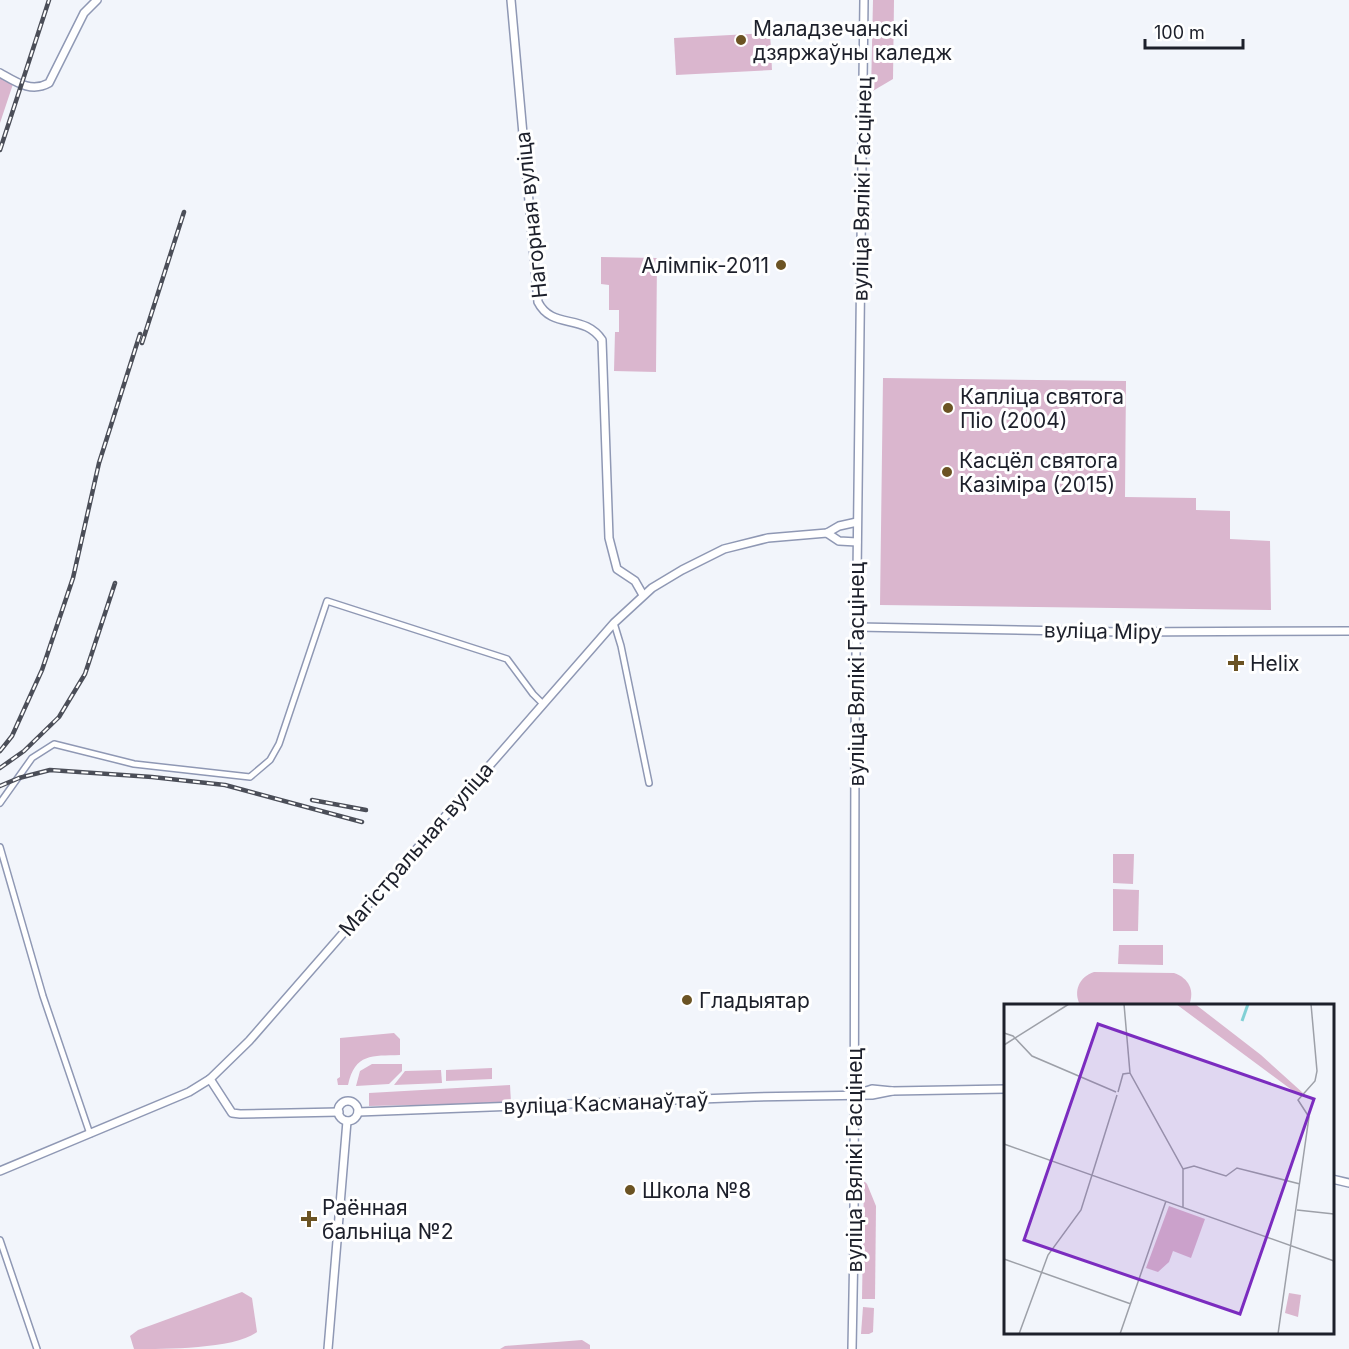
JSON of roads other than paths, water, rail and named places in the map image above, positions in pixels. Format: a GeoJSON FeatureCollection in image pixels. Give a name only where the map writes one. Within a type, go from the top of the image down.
{"type":"FeatureCollection","features":[{"type":"Feature","properties":{"kind":"main road"},"geometry":{"type":"LineString","coordinates":[[0,74],[33,88],[49,83],[84,13],[97,0]]}},
{"type":"Feature","properties":{"kind":"main road","name":"Нагорная вуліца"},"geometry":{"type":"LineString","coordinates":[[511,0],[538,303],[553,318],[586,325],[602,340],[609,538],[617,568],[635,581],[643,595]]}},
{"type":"Feature","properties":{"kind":"main road","name":"вуліца Вялікі Гасцінец"},"geometry":{"type":"LineString","coordinates":[[852,1349],[857,522],[864,0]]}},
{"type":"Feature","properties":{"kind":"main road"},"geometry":{"type":"LineString","coordinates":[[857,522],[838,526],[827,533],[839,541],[857,542]]}},
{"type":"Feature","properties":{"kind":"main road","name":"Магістральная вуліца"},"geometry":{"type":"LineString","coordinates":[[0,1171],[189,1092],[210,1079],[249,1041],[614,623],[643,595],[682,570],[724,549],[760,539],[827,533]]}},
{"type":"Feature","properties":{"kind":"main road","name":"вуліца Міру"},"geometry":{"type":"LineString","coordinates":[[857,627],[1120,632],[1349,631]]}},
{"type":"Feature","properties":{"kind":"main road"},"geometry":{"type":"LineString","coordinates":[[210,1079],[232,1113],[339,1112]]}},
{"type":"Feature","properties":{"kind":"main road","name":"вуліца Касманаўтаў"},"geometry":{"type":"LineString","coordinates":[[358,1112],[872,1095],[892,1091],[1004,1089]]}},
{"type":"Feature","properties":{"kind":"main road"},"geometry":{"type":"LineString","coordinates":[[349,1101],[355,1103],[358,1112],[355,1118],[347,1121],[340,1116],[339,1112],[341,1104],[349,1101]]}},
{"type":"Feature","properties":{"kind":"main road"},"geometry":{"type":"LineString","coordinates":[[328,1349],[347,1121]]}},
{"type":"Feature","properties":{"kind":"main road"},"geometry":{"type":"LineString","coordinates":[[1334,1179],[1349,1183]]}},
{"type":"Feature","properties":{"kind":"street"},"geometry":{"type":"LineString","coordinates":[[0,803],[32,758],[54,744],[102,754],[134,764],[250,777],[270,760],[279,744],[327,601],[507,659],[543,704]]}},
{"type":"Feature","properties":{"kind":"street"},"geometry":{"type":"LineString","coordinates":[[614,623],[621,646],[649,783]]}},
{"type":"Feature","properties":{"kind":"street"},"geometry":{"type":"LineString","coordinates":[[0,846],[41,989],[90,1134]]}},
{"type":"Feature","properties":{"kind":"street"},"geometry":{"type":"LineString","coordinates":[[0,1240],[37,1349]]}},
{"type":"Feature","properties":{"kind":"railway"},"geometry":{"type":"LineString","coordinates":[[0,150],[49,0]]}},
{"type":"Feature","properties":{"kind":"railway"},"geometry":{"type":"LineString","coordinates":[[142,343],[184,212]]}},
{"type":"Feature","properties":{"kind":"railway"},"geometry":{"type":"LineString","coordinates":[[0,751],[12,736],[42,670],[73,578],[99,463],[140,334]]}},
{"type":"Feature","properties":{"kind":"railway"},"geometry":{"type":"LineString","coordinates":[[0,768],[24,751],[59,717],[85,674],[115,583]]}},
{"type":"Feature","properties":{"kind":"railway"},"geometry":{"type":"LineString","coordinates":[[0,786],[19,778],[50,770],[152,777],[225,785],[362,822]]}},
{"type":"Feature","properties":{"kind":"railway"},"geometry":{"type":"LineString","coordinates":[[312,800],[366,810]]}},
{"type":"Feature","properties":{"kind":"place","name":"Маладзечанскі дзяржаўны каледж"},"geometry":{"type":"Point","coordinates":[741,40]}},
{"type":"Feature","properties":{"kind":"place","name":"Алімпік-2011"},"geometry":{"type":"Point","coordinates":[781,265]}},
{"type":"Feature","properties":{"kind":"place","name":"Капліца святога Піо (2004)"},"geometry":{"type":"Point","coordinates":[948,408]}},
{"type":"Feature","properties":{"kind":"place","name":"Касцёл святога Казіміра (2015)"},"geometry":{"type":"Point","coordinates":[947,472]}},
{"type":"Feature","properties":{"kind":"place","name":"Helix"},"geometry":{"type":"Point","coordinates":[1236,663]}},
{"type":"Feature","properties":{"kind":"place","name":"Гладыятар"},"geometry":{"type":"Point","coordinates":[687,1000]}},
{"type":"Feature","properties":{"kind":"place","name":"Школа №8"},"geometry":{"type":"Point","coordinates":[630,1190]}},
{"type":"Feature","properties":{"kind":"place","name":"Раённая бальніца №2"},"geometry":{"type":"Point","coordinates":[309,1219]}}]}
